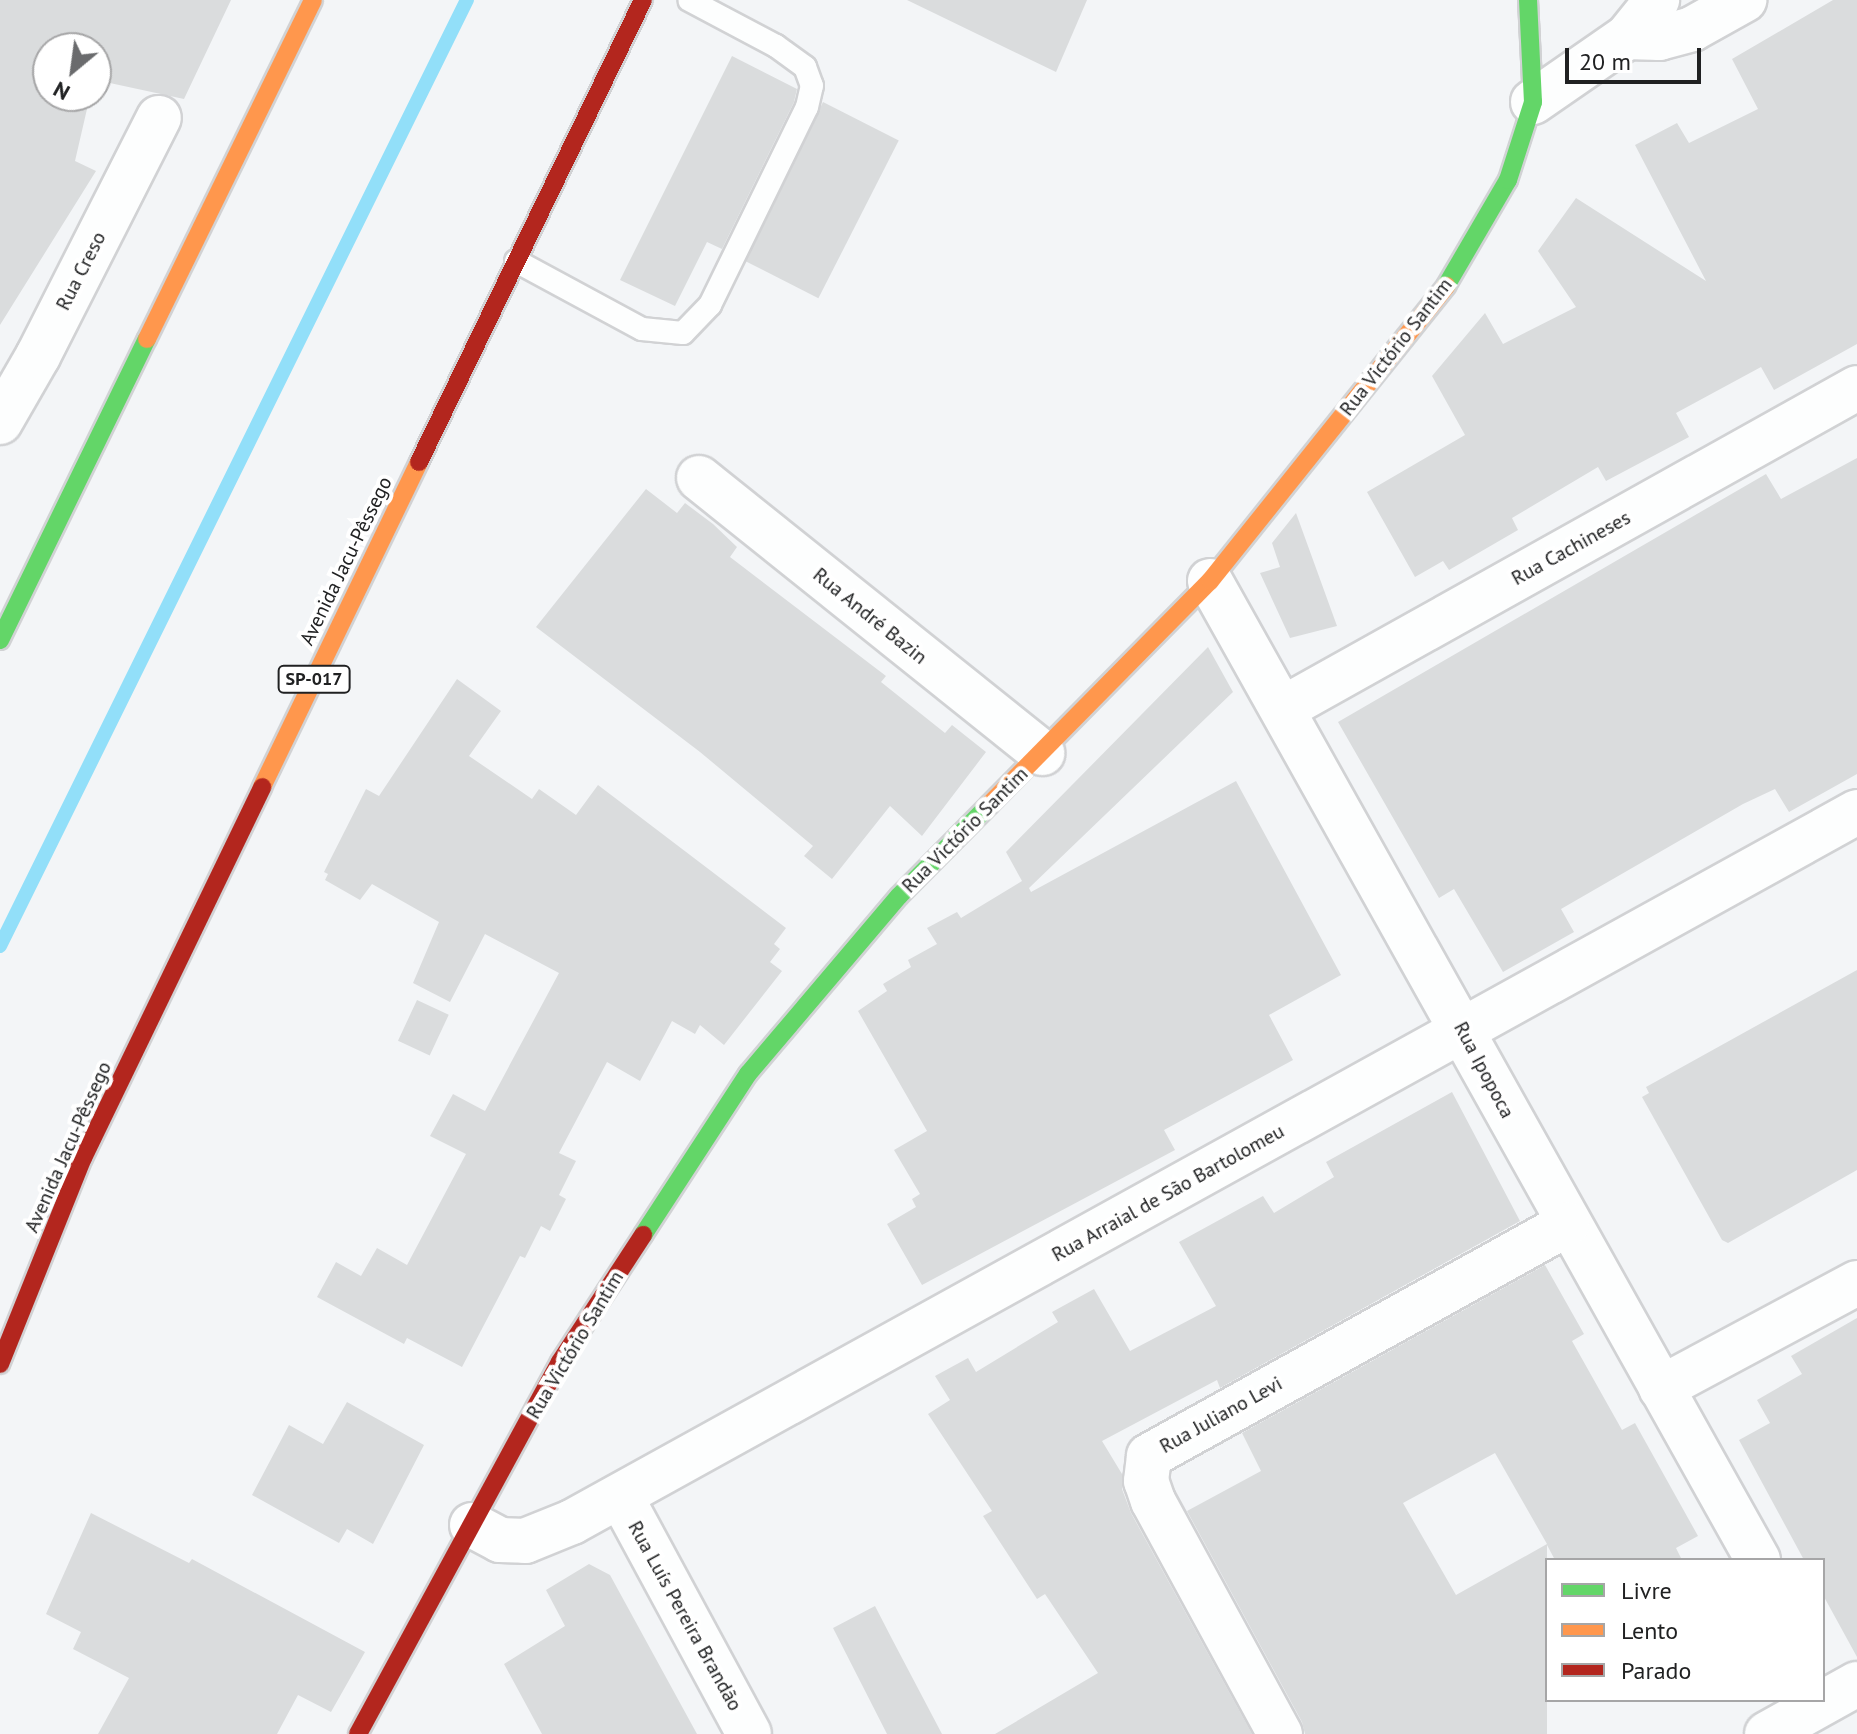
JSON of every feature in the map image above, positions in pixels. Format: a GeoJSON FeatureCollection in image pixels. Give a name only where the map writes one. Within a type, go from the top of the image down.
{"type":"FeatureCollection","features":[{"type":"Feature","properties":{"kind":"main road"},"geometry":{"type":"LineString","coordinates":[[0,640],[313,0]]}},
{"type":"Feature","properties":{"kind":"main road","name":"Avenida Jacu-Pêssego"},"geometry":{"type":"LineString","coordinates":[[0,1364],[83,1158],[643,0]]}},
{"type":"Feature","properties":{"kind":"main road"},"geometry":{"type":"LineString","coordinates":[[1528,0],[1533,102]]}},
{"type":"Feature","properties":{"kind":"main road","name":"Rua Victório Santim"},"geometry":{"type":"LineString","coordinates":[[358,1734],[560,1362],[748,1074],[899,896],[1210,581],[1448,283],[1508,180],[1533,102]]}},
{"type":"Feature","properties":{"kind":"street"},"geometry":{"type":"LineString","coordinates":[[1533,102],[1627,37],[1657,0]]}},
{"type":"Feature","properties":{"kind":"street"},"geometry":{"type":"LineString","coordinates":[[1627,37],[1659,38],[1692,29],[1744,0]]}},
{"type":"Feature","properties":{"kind":"street","name":"Rua Creso"},"geometry":{"type":"LineString","coordinates":[[0,422],[38,356],[159,118]]}},
{"type":"Feature","properties":{"kind":"street","name":"Rua Cachineses"},"geometry":{"type":"LineString","coordinates":[[1284,708],[1857,388]]}},
{"type":"Feature","properties":{"kind":"street","name":"Rua André Bazin"},"geometry":{"type":"LineString","coordinates":[[699,478],[1042,753]]}},
{"type":"Feature","properties":{"kind":"street","name":"Rua Ipopoca"},"geometry":{"type":"LineString","coordinates":[[1210,581],[1284,708],[1567,1224],[1757,1558]]}},
{"type":"Feature","properties":{"kind":"street","name":"Rua Arraial de São Bartolomeu"},"geometry":{"type":"LineString","coordinates":[[472,1525],[500,1540],[525,1541],[621,1497],[1857,812]]}},
{"type":"Feature","properties":{"kind":"street","name":"Rua Juliano Levi"},"geometry":{"type":"LineString","coordinates":[[1280,1734],[1153,1501],[1146,1481],[1149,1456],[1567,1224]]}},
{"type":"Feature","properties":{"kind":"street"},"geometry":{"type":"LineString","coordinates":[[1661,1388],[1857,1283]]}},
{"type":"Feature","properties":{"kind":"street","name":"Rua Luís Pereira Brandão"},"geometry":{"type":"LineString","coordinates":[[621,1497],[749,1734]]}},
{"type":"Feature","properties":{"kind":"street"},"geometry":{"type":"LineString","coordinates":[[1767,1734],[1813,1702]]}},
{"type":"Feature","properties":{"kind":"lane"},"geometry":{"type":"LineString","coordinates":[[516,261],[642,329],[683,333],[710,305],[807,107],[812,86],[805,67],[776,46],[689,0]]}},
{"type":"Feature","properties":{"kind":"building"},"geometry":{"type":"Polygon","coordinates":[[[0,0],[231,0],[184,99],[112,83],[112,32],[32,32],[32,112],[86,112],[75,161],[96,171],[0,325],[0,0]]]}},
{"type":"Feature","properties":{"kind":"building"},"geometry":{"type":"Polygon","coordinates":[[[907,0],[1087,0],[1056,72],[907,0]]]}},
{"type":"Feature","properties":{"kind":"building"},"geometry":{"type":"Polygon","coordinates":[[[1833,0],[1857,0],[1857,344],[1774,390],[1761,367],[1676,413],[1689,437],[1606,481],[1598,467],[1512,518],[1518,530],[1449,570],[1443,561],[1415,577],[1367,492],[1465,435],[1432,376],[1485,313],[1503,344],[1576,307],[1538,251],[1576,198],[1706,281],[1635,145],[1677,123],[1689,143],[1758,109],[1732,59],[1833,0]]]}},
{"type":"Feature","properties":{"kind":"building"},"geometry":{"type":"Polygon","coordinates":[[[732,56],[797,89],[794,102],[722,249],[707,242],[675,306],[620,280],[732,56]]]}},
{"type":"Feature","properties":{"kind":"building"},"geometry":{"type":"Polygon","coordinates":[[[823,102],[899,141],[818,298],[743,260],[823,102]]]}},
{"type":"Feature","properties":{"kind":"building"},"geometry":{"type":"Polygon","coordinates":[[[1857,458],[1857,774],[1789,812],[1775,789],[1743,804],[1561,909],[1574,932],[1503,972],[1454,889],[1439,898],[1338,722],[1766,474],[1781,499],[1857,458]]]}},
{"type":"Feature","properties":{"kind":"building"},"geometry":{"type":"Polygon","coordinates":[[[646,489],[677,513],[685,503],[713,524],[737,547],[730,557],[886,676],[881,682],[945,733],[952,725],[986,752],[922,836],[890,806],[832,879],[804,856],[813,846],[700,752],[536,627],[646,489]]]}},
{"type":"Feature","properties":{"kind":"building"},"geometry":{"type":"Polygon","coordinates":[[[1296,513],[1337,626],[1290,638],[1260,573],[1280,567],[1272,543],[1296,513]]]}},
{"type":"Feature","properties":{"kind":"building"},"geometry":{"type":"Polygon","coordinates":[[[1208,647],[1233,692],[1029,888],[1031,892],[1236,781],[1341,975],[1269,1015],[1293,1060],[1164,1130],[1175,1150],[922,1285],[887,1224],[916,1207],[912,1199],[920,1194],[894,1150],[927,1131],[858,1011],[887,991],[883,984],[911,967],[908,960],[937,944],[927,928],[957,912],[961,918],[1022,881],[1006,852],[1208,647]]]}},
{"type":"Feature","properties":{"kind":"building"},"geometry":{"type":"Polygon","coordinates":[[[457,679],[501,711],[469,756],[532,799],[539,789],[576,815],[598,785],[786,928],[774,944],[780,949],[770,962],[782,971],[724,1045],[700,1025],[695,1034],[672,1021],[640,1081],[607,1062],[559,1153],[576,1161],[559,1195],[566,1199],[550,1231],[541,1226],[525,1258],[520,1256],[462,1367],[407,1338],[404,1344],[317,1297],[336,1262],[361,1276],[377,1248],[407,1265],[466,1154],[430,1136],[453,1094],[485,1111],[559,973],[485,934],[450,1002],[413,983],[439,922],[372,884],[360,900],[325,880],[328,874],[324,872],[366,789],[379,796],[457,679]]]}},
{"type":"Feature","properties":{"kind":"building"},"geometry":{"type":"Polygon","coordinates":[[[1857,970],[1857,1170],[1728,1243],[1722,1240],[1642,1097],[1649,1093],[1646,1087],[1857,970]]]}},
{"type":"Feature","properties":{"kind":"building"},"geometry":{"type":"Polygon","coordinates":[[[417,1000],[449,1015],[430,1056],[398,1041],[417,1000]]]}},
{"type":"Feature","properties":{"kind":"building"},"geometry":{"type":"Polygon","coordinates":[[[1452,1092],[1520,1221],[1220,1388],[1217,1380],[1102,1441],[1122,1474],[1122,1489],[1131,1513],[1252,1734],[995,1734],[1098,1673],[1045,1594],[1037,1599],[983,1516],[992,1511],[928,1414],[950,1400],[935,1376],[968,1358],[976,1372],[1058,1322],[1052,1312],[1094,1289],[1130,1351],[1216,1306],[1179,1242],[1263,1196],[1274,1213],[1334,1177],[1326,1162],[1452,1092]]]}},
{"type":"Feature","properties":{"kind":"building"},"geometry":{"type":"Polygon","coordinates":[[[1545,1265],[1584,1334],[1572,1341],[1622,1430],[1635,1423],[1698,1536],[1676,1548],[1681,1558],[1554,1558],[1547,1545],[1547,1734],[1305,1734],[1302,1722],[1187,1511],[1261,1471],[1242,1433],[1545,1265]],[[1495,1453],[1403,1503],[1456,1595],[1547,1544],[1495,1453]]]}},
{"type":"Feature","properties":{"kind":"building"},"geometry":{"type":"Polygon","coordinates":[[[1857,1318],[1857,1657],[1825,1599],[1825,1558],[1803,1558],[1739,1440],[1770,1423],[1757,1400],[1802,1374],[1791,1356],[1857,1318]]]}},
{"type":"Feature","properties":{"kind":"building"},"geometry":{"type":"Polygon","coordinates":[[[347,1402],[424,1445],[373,1544],[347,1529],[339,1543],[252,1495],[289,1425],[323,1444],[347,1402]]]}},
{"type":"Feature","properties":{"kind":"building"},"geometry":{"type":"Polygon","coordinates":[[[91,1513],[189,1563],[192,1559],[365,1652],[331,1712],[298,1695],[277,1734],[98,1734],[129,1678],[73,1649],[81,1632],[46,1614],[91,1513]]]}},
{"type":"Feature","properties":{"kind":"building"},"geometry":{"type":"Polygon","coordinates":[[[589,1564],[610,1575],[697,1734],[542,1734],[504,1664],[565,1626],[546,1590],[589,1564]]]}},
{"type":"Feature","properties":{"kind":"building"},"geometry":{"type":"Polygon","coordinates":[[[875,1606],[942,1734],[887,1734],[833,1628],[875,1606]]]}},
{"type":"Feature","properties":{"kind":"waterway"},"geometry":{"type":"LineString","coordinates":[[0,946],[467,0]]}},
{"type":"Feature","properties":{"kind":"traffic: fast"},"geometry":{"type":"LineString","coordinates":[[1446,286],[1508,180],[1533,102],[1528,0]]}},
{"type":"Feature","properties":{"kind":"traffic: fast"},"geometry":{"type":"LineString","coordinates":[[0,640],[147,339]]}},
{"type":"Feature","properties":{"kind":"traffic: fast"},"geometry":{"type":"LineString","coordinates":[[643,1235],[748,1074],[899,896],[990,804]]}},
{"type":"Feature","properties":{"kind":"traffic: slow"},"geometry":{"type":"LineString","coordinates":[[147,339],[313,0]]}},
{"type":"Feature","properties":{"kind":"traffic: slow"},"geometry":{"type":"LineString","coordinates":[[990,804],[1210,581],[1446,286]]}},
{"type":"Feature","properties":{"kind":"traffic: slow"},"geometry":{"type":"LineString","coordinates":[[262,787],[419,462]]}},
{"type":"Feature","properties":{"kind":"traffic: jam"},"geometry":{"type":"LineString","coordinates":[[419,462],[643,0]]}},
{"type":"Feature","properties":{"kind":"traffic: jam"},"geometry":{"type":"LineString","coordinates":[[0,1364],[83,1158],[262,787]]}},
{"type":"Feature","properties":{"kind":"traffic: jam"},"geometry":{"type":"LineString","coordinates":[[358,1734],[560,1362],[643,1235]]}}]}
